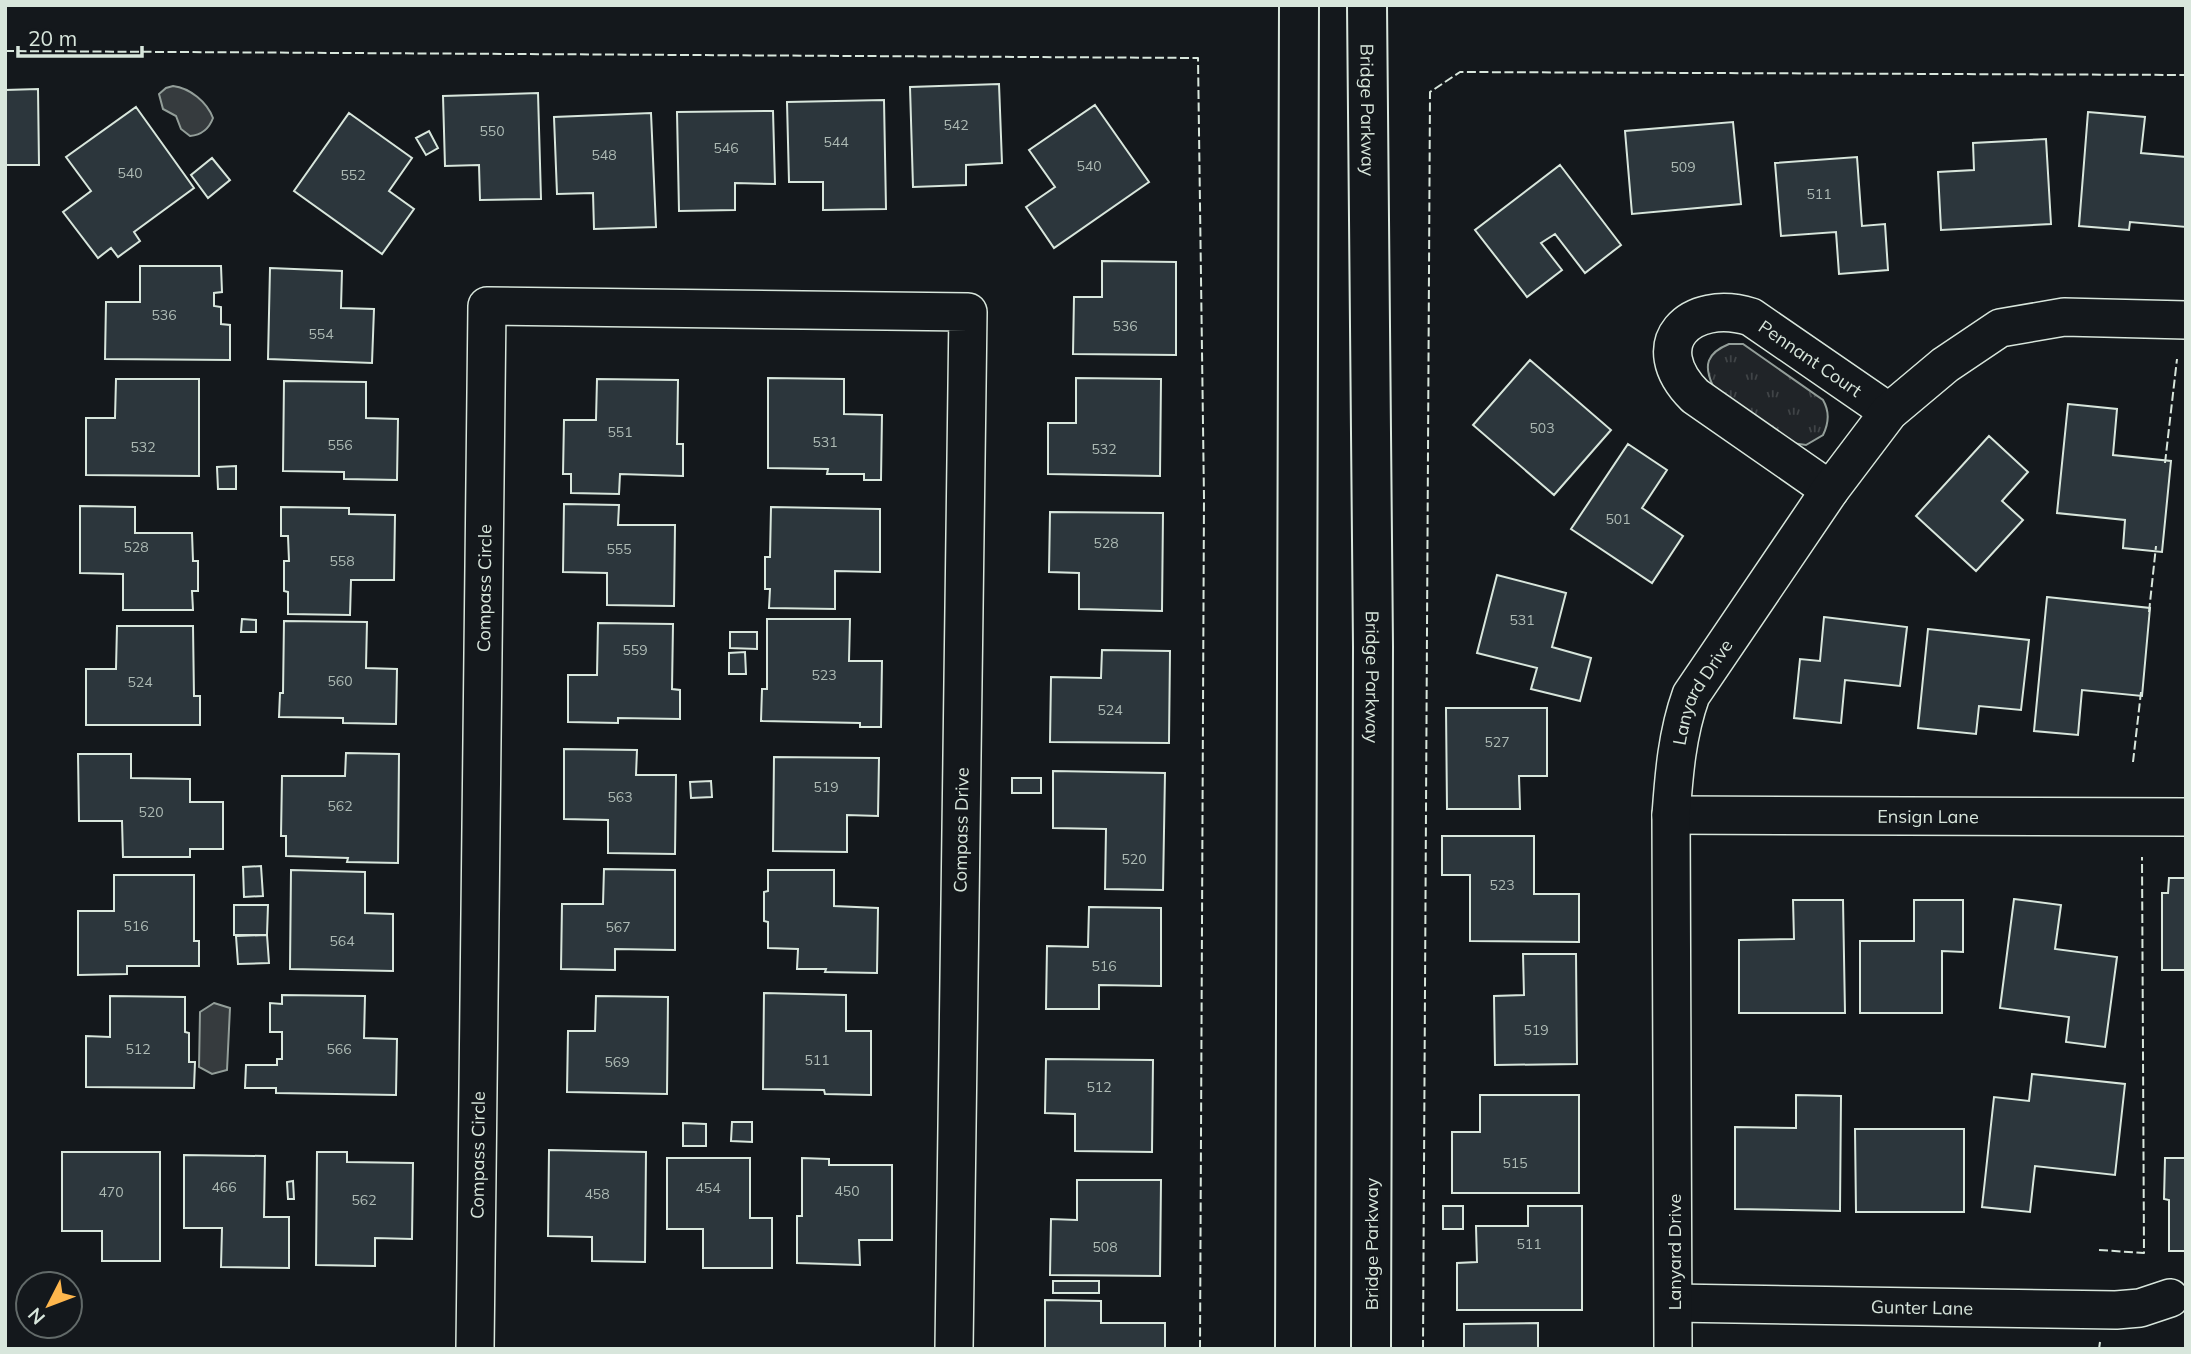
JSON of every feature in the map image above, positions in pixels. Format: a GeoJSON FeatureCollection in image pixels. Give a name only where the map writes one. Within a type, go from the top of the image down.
{"type":"FeatureCollection","features":[{"type":"Feature","properties":{"kind":"street"},"geometry":{"type":"LineString","coordinates":[[1295,1349],[1299,5]]}},
{"type":"Feature","properties":{"kind":"street","name":"Bridge Parkway"},"geometry":{"type":"LineString","coordinates":[[1367,5],[1373,633],[1371,1349]]}},
{"type":"Feature","properties":{"kind":"street","name":"Compass Circle"},"geometry":{"type":"LineString","coordinates":[[475,1349],[487,306],[968,312]]}},
{"type":"Feature","properties":{"kind":"street","name":"Compass Drive"},"geometry":{"type":"LineString","coordinates":[[954,1349],[968,312]]}},
{"type":"Feature","properties":{"kind":"street","name":"Pennant Court"},"geometry":{"type":"LineString","coordinates":[[1830,490],[1686,387],[1675,367],[1673,355],[1673,344],[1681,328],[1713,312],[1737,313],[1751,317],[1889,412]]}},
{"type":"Feature","properties":{"kind":"street","name":"Lanyard Drive"},"geometry":{"type":"LineString","coordinates":[[1673,1349],[1671,816],[1675,764],[1682,723],[1691,695],[1830,490],[1889,412],[1945,365],[2000,328],[2064,317],[2186,320]]}},
{"type":"Feature","properties":{"kind":"street","name":"Ensign Lane"},"geometry":{"type":"LineString","coordinates":[[1671,816],[2186,817]]}},
{"type":"Feature","properties":{"kind":"street","name":"Gunter Lane"},"geometry":{"type":"LineString","coordinates":[[1674,1303],[2116,1310],[2140,1308],[2170,1298]]}},
{"type":"Feature","properties":{"kind":"green space"},"geometry":{"type":"Polygon","coordinates":[[[1729,344],[1743,344],[1823,400],[1828,418],[1823,435],[1806,445],[1792,443],[1713,386],[1708,372],[1709,361],[1716,351],[1729,344]]]}},
{"type":"Feature","properties":{"kind":"shaded area"},"geometry":{"type":"Polygon","coordinates":[[[173,86],[192,93],[210,112],[213,118],[201,133],[190,136],[181,129],[176,116],[163,109],[159,94],[173,86]]]}},
{"type":"Feature","properties":{"kind":"shaded area"},"geometry":{"type":"Polygon","coordinates":[[[214,1003],[230,1008],[227,1070],[212,1074],[199,1067],[200,1012],[214,1003]]]}},
{"type":"Feature","properties":{"kind":"building"},"geometry":{"type":"Polygon","coordinates":[[[999,84],[1002,163],[966,165],[966,185],[913,187],[910,87],[999,84]]]}},
{"type":"Feature","properties":{"kind":"building"},"geometry":{"type":"Polygon","coordinates":[[[38,89],[39,165],[5,165],[5,90],[38,89]]]}},
{"type":"Feature","properties":{"kind":"building"},"geometry":{"type":"Polygon","coordinates":[[[538,93],[541,199],[480,200],[479,165],[445,166],[443,96],[538,93]]]}},
{"type":"Feature","properties":{"kind":"building"},"geometry":{"type":"Polygon","coordinates":[[[884,100],[886,209],[823,210],[823,182],[789,182],[787,102],[884,100]]]}},
{"type":"Feature","properties":{"kind":"building"},"geometry":{"type":"Polygon","coordinates":[[[1095,105],[1149,182],[1054,248],[1026,207],[1055,187],[1029,150],[1095,105]]]}},
{"type":"Feature","properties":{"kind":"building"},"geometry":{"type":"Polygon","coordinates":[[[136,107],[194,188],[134,232],[140,241],[118,257],[111,248],[98,258],[63,212],[91,191],[66,157],[136,107]]]}},
{"type":"Feature","properties":{"kind":"building"},"geometry":{"type":"Polygon","coordinates":[[[773,111],[775,184],[735,183],[735,210],[679,211],[677,112],[773,111]]]}},
{"type":"Feature","properties":{"kind":"building"},"geometry":{"type":"Polygon","coordinates":[[[2088,112],[2145,117],[2141,153],[2186,157],[2186,227],[2130,222],[2129,230],[2079,226],[2088,112]]]}},
{"type":"Feature","properties":{"kind":"building"},"geometry":{"type":"Polygon","coordinates":[[[349,113],[412,158],[389,191],[414,209],[382,254],[294,191],[349,113]]]}},
{"type":"Feature","properties":{"kind":"building"},"geometry":{"type":"Polygon","coordinates":[[[651,113],[656,227],[594,229],[593,193],[557,194],[554,117],[651,113]]]}},
{"type":"Feature","properties":{"kind":"building"},"geometry":{"type":"Polygon","coordinates":[[[1733,122],[1741,204],[1632,214],[1625,131],[1733,122]]]}},
{"type":"Feature","properties":{"kind":"building"},"geometry":{"type":"Polygon","coordinates":[[[429,131],[438,148],[426,155],[416,138],[429,131]]]}},
{"type":"Feature","properties":{"kind":"building"},"geometry":{"type":"Polygon","coordinates":[[[2046,139],[2051,224],[1941,230],[1938,172],[1974,170],[1973,143],[2046,139]]]}},
{"type":"Feature","properties":{"kind":"building"},"geometry":{"type":"Polygon","coordinates":[[[1857,157],[1862,226],[1885,224],[1888,270],[1839,274],[1836,232],[1781,236],[1775,163],[1857,157]]]}},
{"type":"Feature","properties":{"kind":"building"},"geometry":{"type":"Polygon","coordinates":[[[212,158],[230,180],[208,198],[191,175],[212,158]]]}},
{"type":"Feature","properties":{"kind":"building"},"geometry":{"type":"Polygon","coordinates":[[[1560,165],[1621,245],[1585,273],[1555,234],[1541,243],[1562,270],[1527,297],[1475,230],[1560,165]]]}},
{"type":"Feature","properties":{"kind":"building"},"geometry":{"type":"Polygon","coordinates":[[[1102,261],[1176,262],[1176,355],[1073,354],[1074,297],[1102,297],[1102,261]]]}},
{"type":"Feature","properties":{"kind":"building"},"geometry":{"type":"Polygon","coordinates":[[[140,266],[221,266],[222,292],[214,293],[214,306],[221,307],[221,324],[230,325],[230,360],[105,359],[106,302],[140,302],[140,266]]]}},
{"type":"Feature","properties":{"kind":"building"},"geometry":{"type":"Polygon","coordinates":[[[270,268],[342,271],[341,308],[374,309],[372,363],[268,359],[270,268]]]}},
{"type":"Feature","properties":{"kind":"building"},"geometry":{"type":"Polygon","coordinates":[[[1530,360],[1611,430],[1554,495],[1473,425],[1530,360]]]}},
{"type":"Feature","properties":{"kind":"building"},"geometry":{"type":"Polygon","coordinates":[[[768,378],[844,379],[844,414],[882,415],[881,480],[864,480],[864,474],[827,474],[828,469],[768,468],[768,378]]]}},
{"type":"Feature","properties":{"kind":"building"},"geometry":{"type":"Polygon","coordinates":[[[1076,378],[1161,379],[1160,476],[1048,474],[1048,423],[1076,423],[1076,378]]]}},
{"type":"Feature","properties":{"kind":"building"},"geometry":{"type":"Polygon","coordinates":[[[116,379],[199,379],[199,476],[86,475],[86,418],[115,418],[116,379]]]}},
{"type":"Feature","properties":{"kind":"building"},"geometry":{"type":"Polygon","coordinates":[[[597,379],[678,380],[677,444],[683,444],[683,476],[620,474],[619,494],[571,493],[571,474],[563,474],[564,420],[596,420],[597,379]]]}},
{"type":"Feature","properties":{"kind":"building"},"geometry":{"type":"Polygon","coordinates":[[[284,381],[366,382],[366,418],[398,419],[397,480],[344,479],[344,472],[283,471],[284,381]]]}},
{"type":"Feature","properties":{"kind":"building"},"geometry":{"type":"Polygon","coordinates":[[[2068,404],[2117,409],[2113,455],[2171,461],[2162,552],[2123,548],[2125,520],[2057,513],[2068,404]]]}},
{"type":"Feature","properties":{"kind":"building"},"geometry":{"type":"Polygon","coordinates":[[[1989,436],[2028,472],[2002,501],[2023,520],[1976,571],[1916,516],[1989,436]]]}},
{"type":"Feature","properties":{"kind":"building"},"geometry":{"type":"Polygon","coordinates":[[[1628,444],[1667,470],[1642,508],[1683,536],[1652,583],[1571,529],[1628,444]]]}},
{"type":"Feature","properties":{"kind":"building"},"geometry":{"type":"Polygon","coordinates":[[[236,466],[236,489],[218,489],[217,467],[236,466]]]}},
{"type":"Feature","properties":{"kind":"building"},"geometry":{"type":"Polygon","coordinates":[[[564,504],[619,505],[618,525],[675,525],[674,606],[607,605],[607,573],[563,572],[564,504]]]}},
{"type":"Feature","properties":{"kind":"building"},"geometry":{"type":"Polygon","coordinates":[[[80,506],[135,507],[135,533],[192,533],[193,561],[198,561],[198,591],[192,591],[193,610],[123,610],[123,574],[80,573],[80,506]]]}},
{"type":"Feature","properties":{"kind":"building"},"geometry":{"type":"Polygon","coordinates":[[[281,507],[349,508],[349,514],[395,515],[394,580],[351,580],[350,615],[288,614],[288,592],[284,591],[284,561],[289,561],[288,536],[281,536],[281,507]]]}},
{"type":"Feature","properties":{"kind":"building"},"geometry":{"type":"Polygon","coordinates":[[[771,507],[880,509],[880,572],[835,571],[835,609],[769,608],[770,589],[765,589],[765,557],[770,557],[771,507]]]}},
{"type":"Feature","properties":{"kind":"building"},"geometry":{"type":"Polygon","coordinates":[[[1050,512],[1163,513],[1162,611],[1079,609],[1079,573],[1049,572],[1050,512]]]}},
{"type":"Feature","properties":{"kind":"building"},"geometry":{"type":"Polygon","coordinates":[[[1497,575],[1566,593],[1552,647],[1591,658],[1580,701],[1531,689],[1537,668],[1477,653],[1497,575]]]}},
{"type":"Feature","properties":{"kind":"building"},"geometry":{"type":"Polygon","coordinates":[[[2047,597],[2150,608],[2142,696],[2082,690],[2078,735],[2034,731],[2047,597]]]}},
{"type":"Feature","properties":{"kind":"building"},"geometry":{"type":"Polygon","coordinates":[[[1824,617],[1907,627],[1900,686],[1845,680],[1841,723],[1794,718],[1800,659],[1820,661],[1824,617]]]}},
{"type":"Feature","properties":{"kind":"building"},"geometry":{"type":"Polygon","coordinates":[[[242,619],[256,620],[256,632],[241,632],[242,619]]]}},
{"type":"Feature","properties":{"kind":"building"},"geometry":{"type":"Polygon","coordinates":[[[767,619],[850,619],[849,661],[882,661],[881,727],[860,727],[860,723],[761,721],[762,689],[767,689],[767,619]]]}},
{"type":"Feature","properties":{"kind":"building"},"geometry":{"type":"Polygon","coordinates":[[[284,621],[367,622],[366,668],[397,669],[396,724],[343,723],[343,718],[279,717],[280,693],[283,693],[284,621]]]}},
{"type":"Feature","properties":{"kind":"building"},"geometry":{"type":"Polygon","coordinates":[[[598,623],[673,624],[672,689],[680,690],[680,719],[618,718],[618,723],[568,722],[568,675],[597,675],[598,623]]]}},
{"type":"Feature","properties":{"kind":"building"},"geometry":{"type":"Polygon","coordinates":[[[117,626],[193,626],[194,696],[200,696],[200,725],[86,725],[86,669],[116,669],[117,626]]]}},
{"type":"Feature","properties":{"kind":"building"},"geometry":{"type":"Polygon","coordinates":[[[1928,629],[2029,640],[2021,710],[1979,706],[1976,734],[1918,728],[1928,629]]]}},
{"type":"Feature","properties":{"kind":"building"},"geometry":{"type":"Polygon","coordinates":[[[730,632],[757,632],[757,649],[730,648],[730,632]]]}},
{"type":"Feature","properties":{"kind":"building"},"geometry":{"type":"Polygon","coordinates":[[[1102,650],[1170,651],[1169,743],[1050,742],[1051,677],[1101,678],[1102,650]]]}},
{"type":"Feature","properties":{"kind":"building"},"geometry":{"type":"Polygon","coordinates":[[[745,652],[746,674],[729,674],[729,653],[745,652]]]}},
{"type":"Feature","properties":{"kind":"building"},"geometry":{"type":"Polygon","coordinates":[[[1446,708],[1547,708],[1547,776],[1519,776],[1520,809],[1447,809],[1446,708]]]}},
{"type":"Feature","properties":{"kind":"building"},"geometry":{"type":"Polygon","coordinates":[[[564,749],[637,750],[636,775],[676,775],[675,854],[608,853],[608,820],[564,819],[564,749]]]}},
{"type":"Feature","properties":{"kind":"building"},"geometry":{"type":"Polygon","coordinates":[[[346,753],[399,754],[398,863],[347,862],[348,858],[286,856],[286,836],[281,836],[282,776],[345,776],[346,753]]]}},
{"type":"Feature","properties":{"kind":"building"},"geometry":{"type":"Polygon","coordinates":[[[78,754],[131,754],[131,778],[190,779],[190,802],[223,802],[223,849],[190,849],[190,857],[123,857],[122,821],[79,821],[78,754]]]}},
{"type":"Feature","properties":{"kind":"building"},"geometry":{"type":"Polygon","coordinates":[[[774,757],[879,758],[878,816],[847,815],[847,852],[773,851],[774,757]]]}},
{"type":"Feature","properties":{"kind":"building"},"geometry":{"type":"Polygon","coordinates":[[[1053,771],[1165,773],[1163,890],[1105,889],[1106,829],[1053,828],[1053,771]]]}},
{"type":"Feature","properties":{"kind":"building"},"geometry":{"type":"Polygon","coordinates":[[[1012,778],[1041,778],[1041,793],[1012,793],[1012,778]]]}},
{"type":"Feature","properties":{"kind":"building"},"geometry":{"type":"Polygon","coordinates":[[[711,781],[712,797],[691,798],[690,782],[711,781]]]}},
{"type":"Feature","properties":{"kind":"building"},"geometry":{"type":"Polygon","coordinates":[[[1442,836],[1534,836],[1534,894],[1579,894],[1579,942],[1470,941],[1470,875],[1442,875],[1442,836]]]}},
{"type":"Feature","properties":{"kind":"building"},"geometry":{"type":"Polygon","coordinates":[[[261,866],[263,896],[244,897],[243,867],[261,866]]]}},
{"type":"Feature","properties":{"kind":"building"},"geometry":{"type":"Polygon","coordinates":[[[604,869],[675,870],[675,950],[615,949],[615,970],[561,969],[562,904],[603,904],[604,869]]]}},
{"type":"Feature","properties":{"kind":"building"},"geometry":{"type":"Polygon","coordinates":[[[291,870],[365,872],[365,913],[393,914],[393,971],[290,969],[291,870]]]}},
{"type":"Feature","properties":{"kind":"building"},"geometry":{"type":"Polygon","coordinates":[[[768,870],[834,870],[834,906],[878,908],[877,973],[797,969],[798,949],[768,948],[764,892],[768,891],[768,870]]]}},
{"type":"Feature","properties":{"kind":"building"},"geometry":{"type":"Polygon","coordinates":[[[114,875],[194,875],[194,941],[199,941],[199,966],[127,966],[127,974],[78,975],[78,911],[114,911],[114,875]]]}},
{"type":"Feature","properties":{"kind":"building"},"geometry":{"type":"Polygon","coordinates":[[[2169,878],[2186,878],[2186,970],[2162,970],[2162,893],[2168,893],[2169,878]]]}},
{"type":"Feature","properties":{"kind":"building"},"geometry":{"type":"Polygon","coordinates":[[[2014,899],[2061,905],[2055,949],[2117,957],[2105,1047],[2066,1042],[2069,1017],[2000,1008],[2014,899]]]}},
{"type":"Feature","properties":{"kind":"building"},"geometry":{"type":"Polygon","coordinates":[[[1793,900],[1843,900],[1845,1013],[1739,1013],[1739,940],[1794,939],[1793,900]]]}},
{"type":"Feature","properties":{"kind":"building"},"geometry":{"type":"Polygon","coordinates":[[[1914,900],[1963,900],[1963,952],[1942,951],[1942,1013],[1860,1013],[1860,941],[1914,941],[1914,900]]]}},
{"type":"Feature","properties":{"kind":"building"},"geometry":{"type":"Polygon","coordinates":[[[234,905],[268,905],[267,935],[234,935],[234,905]]]}},
{"type":"Feature","properties":{"kind":"building"},"geometry":{"type":"Polygon","coordinates":[[[1089,907],[1161,908],[1161,986],[1099,985],[1099,1009],[1046,1009],[1047,946],[1088,947],[1089,907]]]}},
{"type":"Feature","properties":{"kind":"building"},"geometry":{"type":"Polygon","coordinates":[[[267,935],[269,963],[238,964],[236,936],[267,935]]]}},
{"type":"Feature","properties":{"kind":"building"},"geometry":{"type":"Polygon","coordinates":[[[1523,954],[1576,954],[1577,1064],[1495,1065],[1494,996],[1524,995],[1523,954]]]}},
{"type":"Feature","properties":{"kind":"building"},"geometry":{"type":"Polygon","coordinates":[[[764,993],[846,995],[846,1031],[871,1031],[871,1095],[825,1094],[824,1090],[763,1089],[764,993]]]}},
{"type":"Feature","properties":{"kind":"building"},"geometry":{"type":"Polygon","coordinates":[[[282,995],[365,996],[364,1038],[397,1039],[396,1095],[276,1093],[276,1088],[245,1088],[246,1065],[277,1065],[277,1059],[282,1059],[282,1032],[270,1032],[270,1003],[282,1004],[282,995]]]}},
{"type":"Feature","properties":{"kind":"building"},"geometry":{"type":"Polygon","coordinates":[[[110,996],[185,997],[185,1032],[189,1033],[189,1062],[195,1062],[194,1088],[86,1087],[86,1036],[110,1037],[110,996]]]}},
{"type":"Feature","properties":{"kind":"building"},"geometry":{"type":"Polygon","coordinates":[[[596,996],[668,997],[667,1094],[567,1092],[568,1031],[595,1031],[596,996]]]}},
{"type":"Feature","properties":{"kind":"building"},"geometry":{"type":"Polygon","coordinates":[[[1046,1059],[1153,1060],[1152,1152],[1075,1151],[1075,1114],[1045,1113],[1046,1059]]]}},
{"type":"Feature","properties":{"kind":"building"},"geometry":{"type":"Polygon","coordinates":[[[2032,1074],[2125,1084],[2115,1175],[2035,1166],[2030,1212],[1982,1207],[1994,1097],[2029,1101],[2032,1074]]]}},
{"type":"Feature","properties":{"kind":"building"},"geometry":{"type":"Polygon","coordinates":[[[1480,1095],[1579,1095],[1579,1193],[1452,1193],[1452,1132],[1480,1132],[1480,1095]]]}},
{"type":"Feature","properties":{"kind":"building"},"geometry":{"type":"Polygon","coordinates":[[[1796,1095],[1841,1096],[1840,1211],[1735,1209],[1735,1127],[1796,1128],[1796,1095]]]}},
{"type":"Feature","properties":{"kind":"building"},"geometry":{"type":"Polygon","coordinates":[[[732,1122],[752,1122],[752,1142],[731,1141],[732,1122]]]}},
{"type":"Feature","properties":{"kind":"building"},"geometry":{"type":"Polygon","coordinates":[[[683,1123],[706,1124],[706,1146],[683,1146],[683,1123]]]}},
{"type":"Feature","properties":{"kind":"building"},"geometry":{"type":"Polygon","coordinates":[[[1855,1129],[1964,1129],[1964,1212],[1856,1212],[1855,1129]]]}},
{"type":"Feature","properties":{"kind":"building"},"geometry":{"type":"Polygon","coordinates":[[[549,1150],[646,1152],[645,1262],[592,1261],[592,1237],[548,1236],[549,1150]]]}},
{"type":"Feature","properties":{"kind":"building"},"geometry":{"type":"Polygon","coordinates":[[[62,1152],[160,1152],[160,1261],[102,1261],[102,1231],[62,1231],[62,1152]]]}},
{"type":"Feature","properties":{"kind":"building"},"geometry":{"type":"Polygon","coordinates":[[[317,1152],[347,1152],[347,1162],[413,1163],[412,1239],[375,1238],[375,1266],[316,1265],[317,1152]]]}},
{"type":"Feature","properties":{"kind":"building"},"geometry":{"type":"Polygon","coordinates":[[[184,1155],[265,1156],[264,1217],[289,1217],[289,1268],[221,1267],[222,1228],[184,1228],[184,1155]]]}},
{"type":"Feature","properties":{"kind":"building"},"geometry":{"type":"Polygon","coordinates":[[[667,1158],[750,1158],[750,1218],[772,1218],[772,1268],[703,1268],[703,1229],[667,1229],[667,1158]]]}},
{"type":"Feature","properties":{"kind":"building"},"geometry":{"type":"Polygon","coordinates":[[[802,1158],[829,1159],[829,1165],[892,1165],[892,1240],[859,1240],[860,1265],[797,1263],[797,1216],[802,1216],[802,1158]]]}},
{"type":"Feature","properties":{"kind":"building"},"geometry":{"type":"Polygon","coordinates":[[[2165,1158],[2186,1158],[2186,1251],[2169,1251],[2169,1200],[2164,1199],[2165,1158]]]}},
{"type":"Feature","properties":{"kind":"building"},"geometry":{"type":"Polygon","coordinates":[[[1077,1180],[1161,1180],[1160,1276],[1050,1275],[1051,1219],[1077,1220],[1077,1180]]]}},
{"type":"Feature","properties":{"kind":"building"},"geometry":{"type":"Polygon","coordinates":[[[293,1181],[294,1199],[288,1199],[287,1182],[293,1181]]]}},
{"type":"Feature","properties":{"kind":"building"},"geometry":{"type":"Polygon","coordinates":[[[1443,1206],[1463,1206],[1463,1229],[1443,1229],[1443,1206]]]}},
{"type":"Feature","properties":{"kind":"building"},"geometry":{"type":"Polygon","coordinates":[[[1528,1206],[1582,1206],[1582,1310],[1457,1310],[1457,1263],[1477,1262],[1476,1226],[1528,1226],[1528,1206]]]}},
{"type":"Feature","properties":{"kind":"building"},"geometry":{"type":"Polygon","coordinates":[[[1053,1281],[1099,1281],[1099,1293],[1053,1293],[1053,1281]]]}},
{"type":"Feature","properties":{"kind":"building"},"geometry":{"type":"Polygon","coordinates":[[[1045,1300],[1101,1301],[1101,1323],[1165,1323],[1165,1349],[1045,1349],[1045,1300]]]}},
{"type":"Feature","properties":{"kind":"building"},"geometry":{"type":"Polygon","coordinates":[[[1538,1323],[1538,1349],[1464,1349],[1464,1324],[1538,1323]]]}},
{"type":"Feature","properties":{"kind":"fence"},"geometry":{"type":"LineString","coordinates":[[5,51],[1198,58],[1204,498],[1200,1349]]}},
{"type":"Feature","properties":{"kind":"fence"},"geometry":{"type":"LineString","coordinates":[[1423,1349],[1430,92],[1460,72],[2186,75]]}},
{"type":"Feature","properties":{"kind":"fence"},"geometry":{"type":"LineString","coordinates":[[2165,463],[2177,359]]}},
{"type":"Feature","properties":{"kind":"fence"},"geometry":{"type":"LineString","coordinates":[[2149,612],[2156,546]]}},
{"type":"Feature","properties":{"kind":"fence"},"geometry":{"type":"LineString","coordinates":[[2133,762],[2141,692]]}},
{"type":"Feature","properties":{"kind":"fence"},"geometry":{"type":"LineString","coordinates":[[2099,1250],[2144,1253],[2142,857]]}},
{"type":"Feature","properties":{"kind":"fence"},"geometry":{"type":"LineString","coordinates":[[2099,1349],[2100,1342]]}}]}
